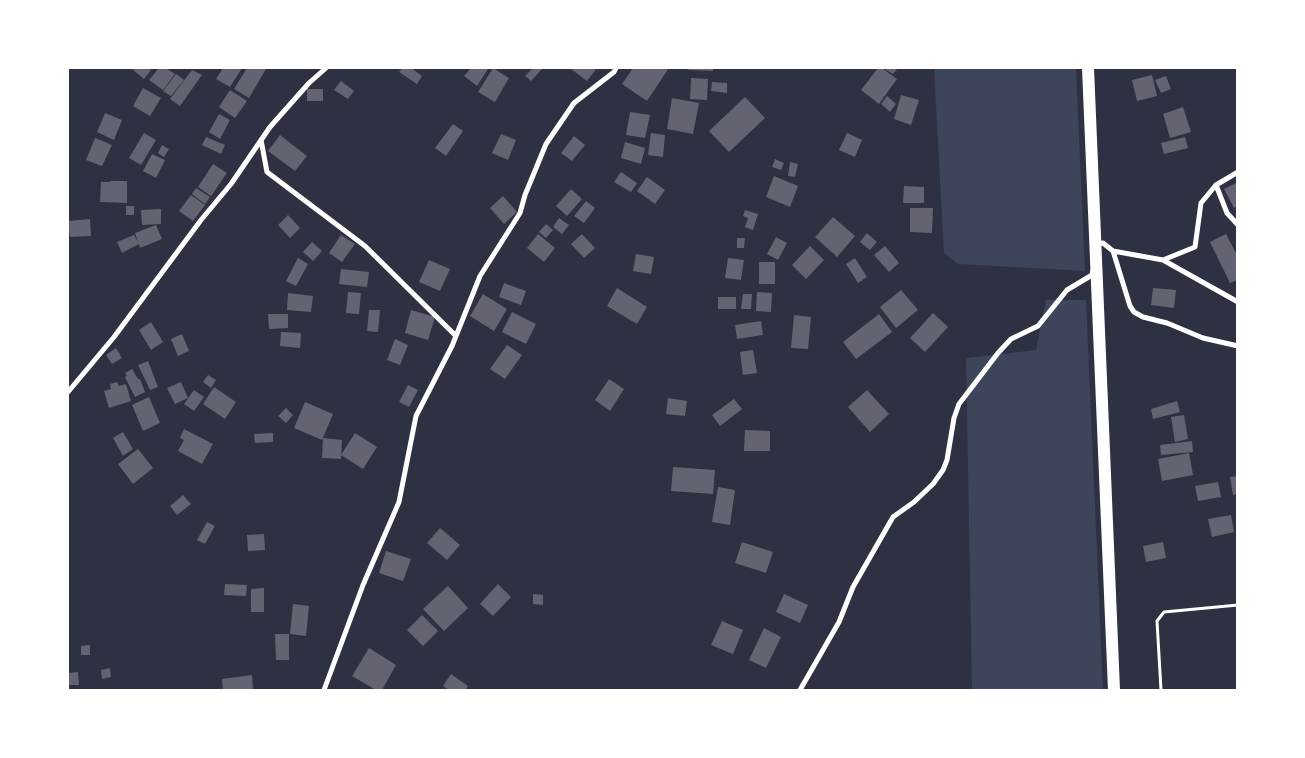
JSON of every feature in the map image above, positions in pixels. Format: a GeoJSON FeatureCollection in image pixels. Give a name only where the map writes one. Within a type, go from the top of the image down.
{"type":"FeatureCollection","features":[{"type":"Feature","properties":{"kind":"main road"},"geometry":{"type":"LineString","coordinates":[[1088,68],[1114,690]]}},
{"type":"Feature","properties":{"kind":"street"},"geometry":{"type":"LineString","coordinates":[[68,392],[114,337],[201,220],[231,184],[270,126],[309,83],[326,68]]}},
{"type":"Feature","properties":{"kind":"street"},"geometry":{"type":"LineString","coordinates":[[324,690],[363,585],[399,502],[416,416],[456,336],[480,276],[520,213],[525,195],[546,144],[574,103],[614,72],[616,68]]}},
{"type":"Feature","properties":{"kind":"street"},"geometry":{"type":"LineString","coordinates":[[261,140],[267,172],[365,246],[456,336]]}},
{"type":"Feature","properties":{"kind":"street"},"geometry":{"type":"LineString","coordinates":[[1163,260],[1195,247],[1201,203],[1216,185],[1238,172]]}},
{"type":"Feature","properties":{"kind":"street"},"geometry":{"type":"LineString","coordinates":[[1216,185],[1227,213],[1238,225]]}},
{"type":"Feature","properties":{"kind":"street"},"geometry":{"type":"LineString","coordinates":[[1096,244],[1103,243],[1113,251],[1163,260],[1238,302]]}},
{"type":"Feature","properties":{"kind":"street"},"geometry":{"type":"LineString","coordinates":[[1113,251],[1130,306],[1134,312],[1143,317],[1167,323],[1203,338],[1238,346]]}},
{"type":"Feature","properties":{"kind":"street"},"geometry":{"type":"LineString","coordinates":[[800,690],[839,622],[853,587],[892,517],[914,502],[933,484],[943,470],[947,460],[954,418],[959,404],[998,353],[1012,339],[1038,326],[1067,290],[1092,275],[1097,260]]}},
{"type":"Feature","properties":{"kind":"path"},"geometry":{"type":"LineString","coordinates":[[1162,690],[1157,622],[1164,612],[1238,605]]}},
{"type":"Feature","properties":{"kind":"shaded area"},"geometry":{"type":"Polygon","coordinates":[[[934,68],[1076,68],[1085,271],[958,264],[944,253],[934,68]]]}},
{"type":"Feature","properties":{"kind":"shaded area"},"geometry":{"type":"Polygon","coordinates":[[[1046,300],[1086,300],[1103,690],[972,690],[966,358],[1036,350],[1046,300]]]}},
{"type":"Feature","properties":{"kind":"building"},"geometry":{"type":"Polygon","coordinates":[[[131,68],[148,68],[151,70],[144,79],[131,68]]]}},
{"type":"Feature","properties":{"kind":"building"},"geometry":{"type":"Polygon","coordinates":[[[159,68],[166,68],[175,74],[163,90],[149,80],[159,68]]]}},
{"type":"Feature","properties":{"kind":"building"},"geometry":{"type":"Polygon","coordinates":[[[223,68],[242,68],[230,87],[216,79],[223,68]]]}},
{"type":"Feature","properties":{"kind":"building"},"geometry":{"type":"Polygon","coordinates":[[[247,68],[266,69],[249,98],[234,89],[247,68]]]}},
{"type":"Feature","properties":{"kind":"building"},"geometry":{"type":"Polygon","coordinates":[[[402,68],[411,68],[422,76],[417,84],[399,72],[402,68]]]}},
{"type":"Feature","properties":{"kind":"building"},"geometry":{"type":"Polygon","coordinates":[[[471,68],[488,69],[477,86],[464,76],[471,68]]]}},
{"type":"Feature","properties":{"kind":"building"},"geometry":{"type":"Polygon","coordinates":[[[493,68],[509,78],[495,102],[478,92],[493,68]]]}},
{"type":"Feature","properties":{"kind":"building"},"geometry":{"type":"Polygon","coordinates":[[[533,68],[543,68],[531,81],[525,76],[533,68]]]}},
{"type":"Feature","properties":{"kind":"building"},"geometry":{"type":"Polygon","coordinates":[[[597,68],[587,81],[571,69],[597,68]]]}},
{"type":"Feature","properties":{"kind":"building"},"geometry":{"type":"Polygon","coordinates":[[[633,68],[669,68],[647,101],[622,84],[633,68]]]}},
{"type":"Feature","properties":{"kind":"building"},"geometry":{"type":"Polygon","coordinates":[[[688,68],[713,68],[713,71],[688,70],[688,68]]]}},
{"type":"Feature","properties":{"kind":"building"},"geometry":{"type":"Polygon","coordinates":[[[878,68],[882,68],[897,79],[879,104],[861,90],[878,68]]]}},
{"type":"Feature","properties":{"kind":"building"},"geometry":{"type":"Polygon","coordinates":[[[883,68],[898,68],[893,74],[883,68]]]}},
{"type":"Feature","properties":{"kind":"building"},"geometry":{"type":"Polygon","coordinates":[[[192,70],[202,75],[180,106],[170,99],[192,70]]]}},
{"type":"Feature","properties":{"kind":"building"},"geometry":{"type":"Polygon","coordinates":[[[176,74],[184,80],[171,96],[163,91],[176,74]]]}},
{"type":"Feature","properties":{"kind":"building"},"geometry":{"type":"Polygon","coordinates":[[[1152,75],[1157,96],[1137,101],[1132,80],[1152,75]]]}},
{"type":"Feature","properties":{"kind":"building"},"geometry":{"type":"Polygon","coordinates":[[[1166,76],[1171,89],[1161,93],[1155,80],[1166,76]]]}},
{"type":"Feature","properties":{"kind":"building"},"geometry":{"type":"Polygon","coordinates":[[[691,78],[708,79],[707,100],[690,99],[691,78]]]}},
{"type":"Feature","properties":{"kind":"building"},"geometry":{"type":"Polygon","coordinates":[[[341,81],[354,91],[348,99],[334,90],[341,81]]]}},
{"type":"Feature","properties":{"kind":"building"},"geometry":{"type":"Polygon","coordinates":[[[712,82],[727,83],[727,93],[711,91],[712,82]]]}},
{"type":"Feature","properties":{"kind":"building"},"geometry":{"type":"Polygon","coordinates":[[[143,88],[161,98],[150,116],[133,106],[143,88]]]}},
{"type":"Feature","properties":{"kind":"building"},"geometry":{"type":"Polygon","coordinates":[[[307,89],[323,89],[323,101],[307,101],[307,89]]]}},
{"type":"Feature","properties":{"kind":"building"},"geometry":{"type":"Polygon","coordinates":[[[230,90],[247,101],[235,118],[219,107],[230,90]]]}},
{"type":"Feature","properties":{"kind":"building"},"geometry":{"type":"Polygon","coordinates":[[[901,95],[919,100],[911,125],[894,119],[901,95]]]}},
{"type":"Feature","properties":{"kind":"building"},"geometry":{"type":"Polygon","coordinates":[[[887,96],[896,104],[890,112],[881,104],[887,96]]]}},
{"type":"Feature","properties":{"kind":"building"},"geometry":{"type":"Polygon","coordinates":[[[745,97],[765,118],[729,152],[709,131],[745,97]]]}},
{"type":"Feature","properties":{"kind":"building"},"geometry":{"type":"Polygon","coordinates":[[[672,98],[699,103],[693,134],[667,129],[672,98]]]}},
{"type":"Feature","properties":{"kind":"building"},"geometry":{"type":"Polygon","coordinates":[[[1183,107],[1191,132],[1170,138],[1163,114],[1183,107]]]}},
{"type":"Feature","properties":{"kind":"building"},"geometry":{"type":"Polygon","coordinates":[[[630,112],[650,115],[645,138],[626,135],[630,112]]]}},
{"type":"Feature","properties":{"kind":"building"},"geometry":{"type":"Polygon","coordinates":[[[105,113],[122,120],[114,140],[97,132],[105,113]]]}},
{"type":"Feature","properties":{"kind":"building"},"geometry":{"type":"Polygon","coordinates":[[[219,114],[230,120],[220,139],[209,132],[219,114]]]}},
{"type":"Feature","properties":{"kind":"building"},"geometry":{"type":"Polygon","coordinates":[[[453,124],[463,131],[446,156],[435,148],[453,124]]]}},
{"type":"Feature","properties":{"kind":"building"},"geometry":{"type":"Polygon","coordinates":[[[144,133],[156,140],[141,165],[129,158],[144,133]]]}},
{"type":"Feature","properties":{"kind":"building"},"geometry":{"type":"Polygon","coordinates":[[[651,133],[665,135],[663,157],[648,155],[651,133]]]}},
{"type":"Feature","properties":{"kind":"building"},"geometry":{"type":"Polygon","coordinates":[[[847,133],[862,140],[855,157],[839,150],[847,133]]]}},
{"type":"Feature","properties":{"kind":"building"},"geometry":{"type":"Polygon","coordinates":[[[501,134],[516,140],[508,160],[492,153],[501,134]]]}},
{"type":"Feature","properties":{"kind":"building"},"geometry":{"type":"Polygon","coordinates":[[[280,135],[307,156],[295,171],[268,151],[280,135]]]}},
{"type":"Feature","properties":{"kind":"building"},"geometry":{"type":"Polygon","coordinates":[[[574,136],[585,145],[572,161],[561,153],[574,136]]]}},
{"type":"Feature","properties":{"kind":"building"},"geometry":{"type":"Polygon","coordinates":[[[206,137],[225,145],[221,154],[202,145],[206,137]]]}},
{"type":"Feature","properties":{"kind":"building"},"geometry":{"type":"Polygon","coordinates":[[[1185,137],[1188,148],[1164,154],[1161,143],[1185,137]]]}},
{"type":"Feature","properties":{"kind":"building"},"geometry":{"type":"Polygon","coordinates":[[[95,138],[112,145],[102,166],[86,160],[95,138]]]}},
{"type":"Feature","properties":{"kind":"building"},"geometry":{"type":"Polygon","coordinates":[[[625,142],[645,148],[641,164],[621,158],[625,142]]]}},
{"type":"Feature","properties":{"kind":"building"},"geometry":{"type":"Polygon","coordinates":[[[162,145],[169,149],[164,157],[158,153],[162,145]]]}},
{"type":"Feature","properties":{"kind":"building"},"geometry":{"type":"Polygon","coordinates":[[[152,154],[165,160],[156,178],[143,171],[152,154]]]}},
{"type":"Feature","properties":{"kind":"building"},"geometry":{"type":"Polygon","coordinates":[[[775,159],[784,163],[781,170],[772,167],[775,159]]]}},
{"type":"Feature","properties":{"kind":"building"},"geometry":{"type":"Polygon","coordinates":[[[790,162],[798,164],[795,177],[788,176],[790,162]]]}},
{"type":"Feature","properties":{"kind":"building"},"geometry":{"type":"Polygon","coordinates":[[[213,164],[227,173],[211,196],[198,187],[213,164]]]}},
{"type":"Feature","properties":{"kind":"building"},"geometry":{"type":"Polygon","coordinates":[[[621,172],[637,183],[631,192],[614,182],[621,172]]]}},
{"type":"Feature","properties":{"kind":"building"},"geometry":{"type":"Polygon","coordinates":[[[774,176],[798,186],[790,207],[766,197],[774,176]]]}},
{"type":"Feature","properties":{"kind":"building"},"geometry":{"type":"Polygon","coordinates":[[[647,177],[665,190],[655,204],[637,191],[647,177]]]}},
{"type":"Feature","properties":{"kind":"building"},"geometry":{"type":"Polygon","coordinates":[[[127,181],[127,203],[100,202],[101,182],[127,181]]]}},
{"type":"Feature","properties":{"kind":"building"},"geometry":{"type":"Polygon","coordinates":[[[1238,182],[1238,206],[1234,208],[1224,189],[1238,182]]]}},
{"type":"Feature","properties":{"kind":"building"},"geometry":{"type":"Polygon","coordinates":[[[904,186],[924,187],[924,203],[903,203],[904,186]]]}},
{"type":"Feature","properties":{"kind":"building"},"geometry":{"type":"Polygon","coordinates":[[[196,188],[210,197],[205,204],[192,194],[196,188]]]}},
{"type":"Feature","properties":{"kind":"building"},"geometry":{"type":"Polygon","coordinates":[[[571,189],[582,199],[567,216],[556,206],[571,189]]]}},
{"type":"Feature","properties":{"kind":"building"},"geometry":{"type":"Polygon","coordinates":[[[191,195],[205,205],[193,221],[179,211],[191,195]]]}},
{"type":"Feature","properties":{"kind":"building"},"geometry":{"type":"Polygon","coordinates":[[[503,196],[517,212],[504,224],[490,208],[503,196]]]}},
{"type":"Feature","properties":{"kind":"building"},"geometry":{"type":"Polygon","coordinates":[[[586,201],[595,208],[584,223],[574,216],[586,201]]]}},
{"type":"Feature","properties":{"kind":"building"},"geometry":{"type":"Polygon","coordinates":[[[126,206],[134,206],[134,215],[126,215],[126,206]]]}},
{"type":"Feature","properties":{"kind":"building"},"geometry":{"type":"Polygon","coordinates":[[[910,208],[933,208],[932,233],[910,232],[910,208]]]}},
{"type":"Feature","properties":{"kind":"building"},"geometry":{"type":"Polygon","coordinates":[[[161,209],[161,224],[142,225],[141,210],[161,209]]]}},
{"type":"Feature","properties":{"kind":"building"},"geometry":{"type":"Polygon","coordinates":[[[745,210],[758,214],[753,230],[745,227],[748,218],[743,216],[745,210]]]}},
{"type":"Feature","properties":{"kind":"building"},"geometry":{"type":"Polygon","coordinates":[[[288,215],[300,228],[290,238],[278,225],[288,215]]]}},
{"type":"Feature","properties":{"kind":"building"},"geometry":{"type":"Polygon","coordinates":[[[833,217],[855,236],[837,257],[815,237],[833,217]]]}},
{"type":"Feature","properties":{"kind":"building"},"geometry":{"type":"Polygon","coordinates":[[[559,218],[569,225],[562,234],[553,227],[559,218]]]}},
{"type":"Feature","properties":{"kind":"building"},"geometry":{"type":"Polygon","coordinates":[[[90,219],[91,236],[70,237],[68,221],[90,219]]]}},
{"type":"Feature","properties":{"kind":"building"},"geometry":{"type":"Polygon","coordinates":[[[546,224],[553,230],[546,238],[539,232],[546,224]]]}},
{"type":"Feature","properties":{"kind":"building"},"geometry":{"type":"Polygon","coordinates":[[[156,225],[162,239],[140,248],[139,244],[122,253],[117,242],[134,235],[138,242],[135,233],[156,225]]]}},
{"type":"Feature","properties":{"kind":"building"},"geometry":{"type":"Polygon","coordinates":[[[867,233],[877,242],[870,250],[860,242],[867,233]]]}},
{"type":"Feature","properties":{"kind":"building"},"geometry":{"type":"Polygon","coordinates":[[[538,234],[555,248],[544,262],[527,248],[538,234]]]}},
{"type":"Feature","properties":{"kind":"building"},"geometry":{"type":"Polygon","coordinates":[[[582,234],[595,248],[584,258],[571,244],[582,234]]]}},
{"type":"Feature","properties":{"kind":"building"},"geometry":{"type":"Polygon","coordinates":[[[1226,234],[1238,257],[1238,280],[1230,283],[1210,242],[1226,234]]]}},
{"type":"Feature","properties":{"kind":"building"},"geometry":{"type":"Polygon","coordinates":[[[341,235],[355,244],[342,262],[329,253],[341,235]]]}},
{"type":"Feature","properties":{"kind":"building"},"geometry":{"type":"Polygon","coordinates":[[[776,237],[787,243],[778,260],[767,254],[776,237]]]}},
{"type":"Feature","properties":{"kind":"building"},"geometry":{"type":"Polygon","coordinates":[[[737,238],[745,238],[744,248],[737,248],[737,238]]]}},
{"type":"Feature","properties":{"kind":"building"},"geometry":{"type":"Polygon","coordinates":[[[312,242],[322,251],[313,261],[303,252],[312,242]]]}},
{"type":"Feature","properties":{"kind":"building"},"geometry":{"type":"Polygon","coordinates":[[[810,246],[824,260],[806,279],[792,265],[810,246]]]}},
{"type":"Feature","properties":{"kind":"building"},"geometry":{"type":"Polygon","coordinates":[[[885,246],[899,263],[889,272],[874,255],[885,246]]]}},
{"type":"Feature","properties":{"kind":"building"},"geometry":{"type":"Polygon","coordinates":[[[636,254],[654,257],[651,274],[633,271],[636,254]]]}},
{"type":"Feature","properties":{"kind":"building"},"geometry":{"type":"Polygon","coordinates":[[[298,258],[308,264],[296,286],[286,281],[298,258]]]}},
{"type":"Feature","properties":{"kind":"building"},"geometry":{"type":"Polygon","coordinates":[[[728,258],[744,260],[741,280],[725,278],[728,258]]]}},
{"type":"Feature","properties":{"kind":"building"},"geometry":{"type":"Polygon","coordinates":[[[855,258],[867,277],[858,283],[846,264],[855,258]]]}},
{"type":"Feature","properties":{"kind":"building"},"geometry":{"type":"Polygon","coordinates":[[[429,260],[450,269],[440,291],[419,282],[429,260]]]}},
{"type":"Feature","properties":{"kind":"building"},"geometry":{"type":"Polygon","coordinates":[[[759,262],[775,262],[775,284],[759,284],[759,262]]]}},
{"type":"Feature","properties":{"kind":"building"},"geometry":{"type":"Polygon","coordinates":[[[341,269],[369,272],[367,287],[339,284],[341,269]]]}},
{"type":"Feature","properties":{"kind":"building"},"geometry":{"type":"Polygon","coordinates":[[[504,283],[526,291],[521,305],[499,297],[504,283]]]}},
{"type":"Feature","properties":{"kind":"building"},"geometry":{"type":"Polygon","coordinates":[[[617,288],[647,307],[637,324],[607,306],[617,288]]]}},
{"type":"Feature","properties":{"kind":"building"},"geometry":{"type":"Polygon","coordinates":[[[1153,288],[1176,290],[1174,308],[1151,305],[1153,288]]]}},
{"type":"Feature","properties":{"kind":"building"},"geometry":{"type":"Polygon","coordinates":[[[901,290],[918,310],[896,328],[880,307],[901,290]]]}},
{"type":"Feature","properties":{"kind":"building"},"geometry":{"type":"Polygon","coordinates":[[[348,292],[361,293],[359,314],[346,313],[348,292]]]}},
{"type":"Feature","properties":{"kind":"building"},"geometry":{"type":"Polygon","coordinates":[[[757,292],[772,293],[771,312],[756,311],[757,292]]]}},
{"type":"Feature","properties":{"kind":"building"},"geometry":{"type":"Polygon","coordinates":[[[288,293],[313,296],[311,312],[287,310],[288,293]]]}},
{"type":"Feature","properties":{"kind":"building"},"geometry":{"type":"Polygon","coordinates":[[[483,294],[507,309],[494,331],[470,316],[483,294]]]}},
{"type":"Feature","properties":{"kind":"building"},"geometry":{"type":"Polygon","coordinates":[[[743,294],[752,294],[751,309],[741,309],[743,294]]]}},
{"type":"Feature","properties":{"kind":"building"},"geometry":{"type":"Polygon","coordinates":[[[718,297],[736,297],[736,309],[718,309],[718,297]]]}},
{"type":"Feature","properties":{"kind":"building"},"geometry":{"type":"Polygon","coordinates":[[[369,310],[380,310],[378,332],[367,331],[369,310]]]}},
{"type":"Feature","properties":{"kind":"building"},"geometry":{"type":"Polygon","coordinates":[[[411,310],[435,317],[428,340],[405,333],[411,310]]]}},
{"type":"Feature","properties":{"kind":"building"},"geometry":{"type":"Polygon","coordinates":[[[512,312],[536,324],[526,344],[502,332],[512,312]]]}},
{"type":"Feature","properties":{"kind":"building"},"geometry":{"type":"Polygon","coordinates":[[[933,313],[948,327],[925,352],[910,338],[933,313]]]}},
{"type":"Feature","properties":{"kind":"building"},"geometry":{"type":"Polygon","coordinates":[[[268,314],[288,314],[288,328],[269,329],[268,314]]]}},
{"type":"Feature","properties":{"kind":"building"},"geometry":{"type":"Polygon","coordinates":[[[879,314],[892,332],[856,359],[843,342],[879,314]]]}},
{"type":"Feature","properties":{"kind":"building"},"geometry":{"type":"Polygon","coordinates":[[[794,315],[811,317],[808,349],[791,348],[794,315]]]}},
{"type":"Feature","properties":{"kind":"building"},"geometry":{"type":"Polygon","coordinates":[[[761,321],[763,335],[737,339],[735,325],[761,321]]]}},
{"type":"Feature","properties":{"kind":"building"},"geometry":{"type":"Polygon","coordinates":[[[151,322],[163,342],[151,350],[139,330],[151,322]]]}},
{"type":"Feature","properties":{"kind":"building"},"geometry":{"type":"Polygon","coordinates":[[[281,332],[301,333],[300,348],[280,346],[281,332]]]}},
{"type":"Feature","properties":{"kind":"building"},"geometry":{"type":"Polygon","coordinates":[[[182,334],[189,351],[178,356],[171,339],[182,334]]]}},
{"type":"Feature","properties":{"kind":"building"},"geometry":{"type":"Polygon","coordinates":[[[395,339],[408,345],[400,365],[387,360],[395,339]]]}},
{"type":"Feature","properties":{"kind":"building"},"geometry":{"type":"Polygon","coordinates":[[[507,345],[522,355],[505,379],[490,369],[507,345]]]}},
{"type":"Feature","properties":{"kind":"building"},"geometry":{"type":"Polygon","coordinates":[[[116,348],[122,358],[112,364],[106,355],[116,348]]]}},
{"type":"Feature","properties":{"kind":"building"},"geometry":{"type":"Polygon","coordinates":[[[753,350],[757,373],[743,375],[740,352],[753,350]]]}},
{"type":"Feature","properties":{"kind":"building"},"geometry":{"type":"Polygon","coordinates":[[[148,361],[158,387],[150,390],[138,365],[148,361]]]}},
{"type":"Feature","properties":{"kind":"building"},"geometry":{"type":"Polygon","coordinates":[[[132,369],[138,379],[140,379],[145,392],[135,397],[125,377],[127,376],[125,373],[132,369]]]}},
{"type":"Feature","properties":{"kind":"building"},"geometry":{"type":"Polygon","coordinates":[[[208,375],[216,380],[211,388],[203,382],[208,375]]]}},
{"type":"Feature","properties":{"kind":"building"},"geometry":{"type":"Polygon","coordinates":[[[609,379],[624,389],[610,411],[595,400],[609,379]]]}},
{"type":"Feature","properties":{"kind":"building"},"geometry":{"type":"Polygon","coordinates":[[[117,382],[119,386],[126,384],[131,401],[109,408],[104,391],[111,389],[110,384],[117,382]]]}},
{"type":"Feature","properties":{"kind":"building"},"geometry":{"type":"Polygon","coordinates":[[[181,382],[188,398],[175,404],[167,388],[181,382]]]}},
{"type":"Feature","properties":{"kind":"building"},"geometry":{"type":"Polygon","coordinates":[[[408,385],[418,390],[409,407],[399,402],[408,385]]]}},
{"type":"Feature","properties":{"kind":"building"},"geometry":{"type":"Polygon","coordinates":[[[214,387],[236,402],[225,419],[203,404],[214,387]]]}},
{"type":"Feature","properties":{"kind":"building"},"geometry":{"type":"Polygon","coordinates":[[[194,390],[204,397],[194,411],[184,404],[194,390]]]}},
{"type":"Feature","properties":{"kind":"building"},"geometry":{"type":"Polygon","coordinates":[[[867,390],[889,414],[870,432],[848,407],[867,390]]]}},
{"type":"Feature","properties":{"kind":"building"},"geometry":{"type":"Polygon","coordinates":[[[149,397],[160,423],[143,431],[132,405],[149,397]]]}},
{"type":"Feature","properties":{"kind":"building"},"geometry":{"type":"Polygon","coordinates":[[[668,398],[687,401],[685,416],[666,414],[668,398]]]}},
{"type":"Feature","properties":{"kind":"building"},"geometry":{"type":"Polygon","coordinates":[[[734,399],[742,409],[720,426],[712,415],[734,399]]]}},
{"type":"Feature","properties":{"kind":"building"},"geometry":{"type":"Polygon","coordinates":[[[1177,401],[1180,412],[1153,419],[1151,409],[1177,401]]]}},
{"type":"Feature","properties":{"kind":"building"},"geometry":{"type":"Polygon","coordinates":[[[305,402],[333,414],[322,440],[294,428],[305,402]]]}},
{"type":"Feature","properties":{"kind":"building"},"geometry":{"type":"Polygon","coordinates":[[[286,408],[293,415],[286,423],[278,416],[286,408]]]}},
{"type":"Feature","properties":{"kind":"building"},"geometry":{"type":"Polygon","coordinates":[[[1184,415],[1188,439],[1175,442],[1171,417],[1184,415]]]}},
{"type":"Feature","properties":{"kind":"building"},"geometry":{"type":"Polygon","coordinates":[[[184,429],[213,444],[202,464],[178,451],[184,440],[180,438],[184,429]]]}},
{"type":"Feature","properties":{"kind":"building"},"geometry":{"type":"Polygon","coordinates":[[[745,430],[770,431],[770,451],[744,451],[745,430]]]}},
{"type":"Feature","properties":{"kind":"building"},"geometry":{"type":"Polygon","coordinates":[[[123,432],[133,449],[123,456],[113,438],[123,432]]]}},
{"type":"Feature","properties":{"kind":"building"},"geometry":{"type":"Polygon","coordinates":[[[273,433],[273,442],[255,443],[254,434],[273,433]]]}},
{"type":"Feature","properties":{"kind":"building"},"geometry":{"type":"Polygon","coordinates":[[[355,433],[377,447],[363,469],[341,455],[355,433]]]}},
{"type":"Feature","properties":{"kind":"building"},"geometry":{"type":"Polygon","coordinates":[[[323,438],[342,440],[341,459],[322,458],[323,438]]]}},
{"type":"Feature","properties":{"kind":"building"},"geometry":{"type":"Polygon","coordinates":[[[1192,441],[1193,452],[1161,455],[1160,445],[1192,441]]]}},
{"type":"Feature","properties":{"kind":"building"},"geometry":{"type":"Polygon","coordinates":[[[138,449],[153,468],[133,484],[118,464],[138,449]]]}},
{"type":"Feature","properties":{"kind":"building"},"geometry":{"type":"Polygon","coordinates":[[[1189,453],[1193,475],[1162,481],[1158,459],[1189,453]]]}},
{"type":"Feature","properties":{"kind":"building"},"geometry":{"type":"Polygon","coordinates":[[[673,467],[715,470],[713,494],[671,491],[673,467]]]}},
{"type":"Feature","properties":{"kind":"building"},"geometry":{"type":"Polygon","coordinates":[[[1238,476],[1238,494],[1233,495],[1230,477],[1238,476]]]}},
{"type":"Feature","properties":{"kind":"building"},"geometry":{"type":"Polygon","coordinates":[[[1218,482],[1221,497],[1198,501],[1195,486],[1218,482]]]}},
{"type":"Feature","properties":{"kind":"building"},"geometry":{"type":"Polygon","coordinates":[[[718,487],[735,490],[730,525],[712,522],[718,487]]]}},
{"type":"Feature","properties":{"kind":"building"},"geometry":{"type":"Polygon","coordinates":[[[183,495],[191,504],[177,515],[170,506],[183,495]]]}},
{"type":"Feature","properties":{"kind":"building"},"geometry":{"type":"Polygon","coordinates":[[[1231,515],[1234,532],[1212,537],[1208,519],[1231,515]]]}},
{"type":"Feature","properties":{"kind":"building"},"geometry":{"type":"Polygon","coordinates":[[[207,522],[215,526],[205,544],[197,540],[207,522]]]}},
{"type":"Feature","properties":{"kind":"building"},"geometry":{"type":"Polygon","coordinates":[[[440,528],[460,545],[447,560],[427,543],[440,528]]]}},
{"type":"Feature","properties":{"kind":"building"},"geometry":{"type":"Polygon","coordinates":[[[264,534],[265,550],[248,551],[247,535],[264,534]]]}},
{"type":"Feature","properties":{"kind":"building"},"geometry":{"type":"Polygon","coordinates":[[[742,542],[773,552],[766,573],[735,563],[742,542]]]}},
{"type":"Feature","properties":{"kind":"building"},"geometry":{"type":"Polygon","coordinates":[[[1163,542],[1166,558],[1146,562],[1143,546],[1163,542]]]}},
{"type":"Feature","properties":{"kind":"building"},"geometry":{"type":"Polygon","coordinates":[[[386,551],[411,559],[403,581],[379,573],[386,551]]]}},
{"type":"Feature","properties":{"kind":"building"},"geometry":{"type":"Polygon","coordinates":[[[225,584],[247,585],[246,596],[224,595],[225,584]]]}},
{"type":"Feature","properties":{"kind":"building"},"geometry":{"type":"Polygon","coordinates":[[[498,584],[511,597],[493,616],[480,604],[498,584]]]}},
{"type":"Feature","properties":{"kind":"building"},"geometry":{"type":"Polygon","coordinates":[[[448,586],[468,608],[444,631],[423,609],[448,586]]]}},
{"type":"Feature","properties":{"kind":"building"},"geometry":{"type":"Polygon","coordinates":[[[264,588],[264,612],[251,612],[251,589],[264,588]]]}},
{"type":"Feature","properties":{"kind":"building"},"geometry":{"type":"Polygon","coordinates":[[[533,594],[543,595],[543,605],[533,604],[533,594]]]}},
{"type":"Feature","properties":{"kind":"building"},"geometry":{"type":"Polygon","coordinates":[[[784,594],[808,605],[800,623],[776,612],[784,594]]]}},
{"type":"Feature","properties":{"kind":"building"},"geometry":{"type":"Polygon","coordinates":[[[293,604],[309,606],[306,636],[290,634],[293,604]]]}},
{"type":"Feature","properties":{"kind":"building"},"geometry":{"type":"Polygon","coordinates":[[[422,615],[438,631],[423,646],[407,630],[422,615]]]}},
{"type":"Feature","properties":{"kind":"building"},"geometry":{"type":"Polygon","coordinates":[[[722,621],[743,630],[733,654],[711,645],[722,621]]]}},
{"type":"Feature","properties":{"kind":"building"},"geometry":{"type":"Polygon","coordinates":[[[764,628],[781,637],[766,668],[749,660],[764,628]]]}},
{"type":"Feature","properties":{"kind":"building"},"geometry":{"type":"Polygon","coordinates":[[[275,634],[289,634],[289,660],[276,660],[275,634]]]}},
{"type":"Feature","properties":{"kind":"building"},"geometry":{"type":"Polygon","coordinates":[[[90,645],[90,655],[81,655],[81,646],[90,645]]]}},
{"type":"Feature","properties":{"kind":"building"},"geometry":{"type":"Polygon","coordinates":[[[369,648],[396,665],[382,690],[376,690],[352,676],[369,648]]]}},
{"type":"Feature","properties":{"kind":"building"},"geometry":{"type":"Polygon","coordinates":[[[110,668],[111,677],[102,679],[101,670],[110,668]]]}},
{"type":"Feature","properties":{"kind":"building"},"geometry":{"type":"Polygon","coordinates":[[[78,672],[79,685],[68,685],[68,673],[78,672]]]}},
{"type":"Feature","properties":{"kind":"building"},"geometry":{"type":"Polygon","coordinates":[[[451,674],[468,686],[465,690],[449,690],[443,686],[451,674]]]}},
{"type":"Feature","properties":{"kind":"building"},"geometry":{"type":"Polygon","coordinates":[[[252,675],[253,690],[223,690],[222,679],[252,675]]]}}]}
